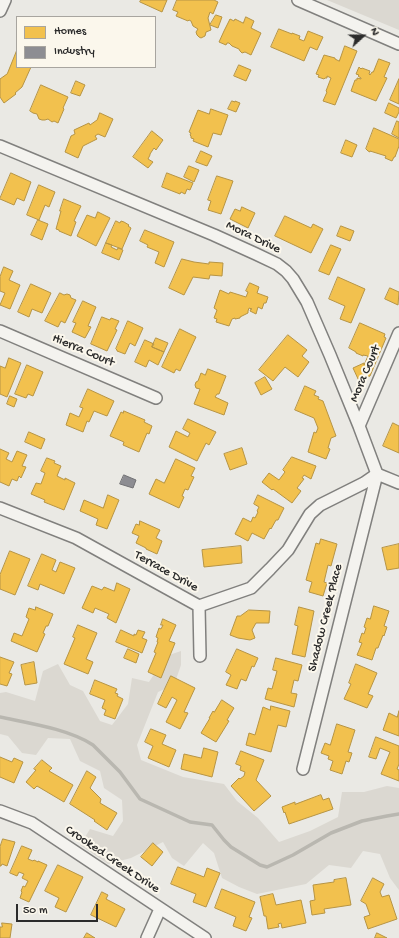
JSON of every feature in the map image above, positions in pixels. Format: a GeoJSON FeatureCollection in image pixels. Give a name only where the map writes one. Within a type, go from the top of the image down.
{"type":"FeatureCollection","features":[{"type":"Feature","properties":{"kind":"street"},"geometry":{"type":"LineString","coordinates":[[0,11],[5,0]]}},
{"type":"Feature","properties":{"kind":"street"},"geometry":{"type":"LineString","coordinates":[[298,0],[399,44]]}},
{"type":"Feature","properties":{"kind":"street","name":"Mora Drive"},"geometry":{"type":"LineString","coordinates":[[0,146],[214,235],[277,264],[293,279],[306,302],[359,426],[377,474]]}},
{"type":"Feature","properties":{"kind":"street","name":"Hierra Court"},"geometry":{"type":"LineString","coordinates":[[0,331],[156,398]]}},
{"type":"Feature","properties":{"kind":"street","name":"Mora Court"},"geometry":{"type":"LineString","coordinates":[[359,426],[399,333]]}},
{"type":"Feature","properties":{"kind":"street"},"geometry":{"type":"LineString","coordinates":[[377,474],[399,484]]}},
{"type":"Feature","properties":{"kind":"street","name":"Terrace Drive"},"geometry":{"type":"LineString","coordinates":[[0,508],[76,538],[199,606],[251,588],[288,550],[310,514],[320,505],[364,483],[377,474]]}},
{"type":"Feature","properties":{"kind":"street","name":"Shadow Creek Place"},"geometry":{"type":"LineString","coordinates":[[302,769],[377,474]]}},
{"type":"Feature","properties":{"kind":"street"},"geometry":{"type":"LineString","coordinates":[[199,606],[200,656]]}},
{"type":"Feature","properties":{"kind":"street","name":"Crooked Creek Drive"},"geometry":{"type":"LineString","coordinates":[[0,811],[32,823],[205,938]]}},
{"type":"Feature","properties":{"kind":"street"},"geometry":{"type":"LineString","coordinates":[[147,938],[160,909]]}},
{"type":"Feature","properties":{"kind":"shaded area"},"geometry":{"type":"Polygon","coordinates":[[[327,0],[399,0],[399,30],[327,0]]]}},
{"type":"Feature","properties":{"kind":"shaded area"},"geometry":{"type":"Polygon","coordinates":[[[181,651],[181,665],[174,685],[158,692],[137,745],[141,760],[183,777],[224,784],[237,801],[258,818],[279,842],[310,831],[338,817],[342,792],[364,792],[387,786],[399,788],[399,890],[390,878],[380,854],[363,851],[351,868],[329,865],[306,884],[257,894],[222,878],[214,853],[203,843],[184,866],[172,858],[163,842],[131,858],[108,864],[80,845],[90,829],[113,836],[123,821],[122,800],[104,788],[100,771],[80,761],[70,739],[48,738],[36,755],[22,753],[8,736],[0,734],[0,693],[6,692],[35,701],[43,671],[58,664],[70,685],[83,691],[100,721],[112,725],[128,704],[132,678],[149,682],[166,656],[181,651]]]}},
{"type":"Feature","properties":{"kind":"building: Homes"},"geometry":{"type":"Polygon","coordinates":[[[141,0],[167,0],[162,12],[140,2],[141,0]]]}},
{"type":"Feature","properties":{"kind":"building: Homes"},"geometry":{"type":"Polygon","coordinates":[[[177,0],[214,0],[218,2],[213,14],[210,12],[208,18],[211,30],[206,32],[205,36],[201,38],[197,35],[196,32],[198,29],[193,26],[191,21],[176,16],[178,12],[173,10],[177,0]]]}},
{"type":"Feature","properties":{"kind":"building: Homes"},"geometry":{"type":"Polygon","coordinates":[[[216,15],[222,17],[218,28],[210,25],[216,15]]]}},
{"type":"Feature","properties":{"kind":"building: Homes"},"geometry":{"type":"Polygon","coordinates":[[[246,17],[254,21],[251,28],[261,33],[251,55],[245,52],[242,53],[239,49],[229,43],[226,45],[219,42],[230,19],[234,21],[235,19],[243,23],[246,17]]]}},
{"type":"Feature","properties":{"kind":"building: Homes"},"geometry":{"type":"Polygon","coordinates":[[[279,29],[300,36],[299,39],[304,41],[308,31],[323,37],[317,50],[310,47],[304,61],[271,47],[279,29]]]}},
{"type":"Feature","properties":{"kind":"building: Homes"},"geometry":{"type":"Polygon","coordinates":[[[345,46],[357,51],[335,105],[323,101],[331,78],[327,76],[327,78],[324,79],[318,77],[319,75],[316,74],[324,55],[335,58],[339,61],[345,46]]]}},
{"type":"Feature","properties":{"kind":"building: Homes"},"geometry":{"type":"Polygon","coordinates":[[[16,52],[16,68],[31,68],[22,87],[15,93],[16,94],[4,103],[0,97],[0,79],[7,74],[16,52]]]}},
{"type":"Feature","properties":{"kind":"building: Homes"},"geometry":{"type":"Polygon","coordinates":[[[379,59],[390,63],[384,77],[387,78],[376,101],[351,91],[355,80],[357,80],[357,78],[361,79],[358,76],[359,75],[356,74],[359,67],[370,71],[370,75],[379,59]]]}},
{"type":"Feature","properties":{"kind":"building: Homes"},"geometry":{"type":"Polygon","coordinates":[[[239,65],[251,70],[246,81],[234,76],[239,65]]]}},
{"type":"Feature","properties":{"kind":"building: Homes"},"geometry":{"type":"Polygon","coordinates":[[[399,79],[399,104],[390,100],[399,79]]]}},
{"type":"Feature","properties":{"kind":"building: Homes"},"geometry":{"type":"Polygon","coordinates":[[[76,81],[85,85],[80,96],[71,93],[76,81]]]}},
{"type":"Feature","properties":{"kind":"building: Homes"},"geometry":{"type":"Polygon","coordinates":[[[41,85],[68,97],[58,123],[54,121],[52,122],[48,119],[39,119],[37,114],[30,111],[41,85]]]}},
{"type":"Feature","properties":{"kind":"building: Homes"},"geometry":{"type":"Polygon","coordinates":[[[232,101],[240,103],[236,112],[228,109],[232,101]]]}},
{"type":"Feature","properties":{"kind":"building: Homes"},"geometry":{"type":"Polygon","coordinates":[[[389,103],[399,108],[396,118],[385,113],[389,103]]]}},
{"type":"Feature","properties":{"kind":"building: Homes"},"geometry":{"type":"Polygon","coordinates":[[[211,109],[228,115],[221,135],[213,133],[208,147],[193,141],[194,139],[191,138],[191,133],[189,132],[198,110],[209,114],[211,109]]]}},
{"type":"Feature","properties":{"kind":"building: Homes"},"geometry":{"type":"Polygon","coordinates":[[[100,113],[113,119],[105,137],[98,134],[95,136],[97,139],[83,146],[78,158],[65,152],[71,136],[75,134],[74,130],[89,123],[90,125],[97,120],[100,113]]]}},
{"type":"Feature","properties":{"kind":"building: Homes"},"geometry":{"type":"Polygon","coordinates":[[[397,121],[399,122],[399,138],[392,134],[397,121]]]}},
{"type":"Feature","properties":{"kind":"building: Homes"},"geometry":{"type":"Polygon","coordinates":[[[374,128],[399,139],[399,146],[392,161],[385,158],[386,156],[370,152],[366,149],[374,128]]]}},
{"type":"Feature","properties":{"kind":"building: Homes"},"geometry":{"type":"Polygon","coordinates":[[[152,131],[163,140],[156,150],[154,148],[150,154],[148,159],[153,162],[148,168],[133,157],[152,131]]]}},
{"type":"Feature","properties":{"kind":"building: Homes"},"geometry":{"type":"Polygon","coordinates":[[[346,140],[357,145],[352,157],[341,153],[346,140]]]}},
{"type":"Feature","properties":{"kind":"building: Homes"},"geometry":{"type":"Polygon","coordinates":[[[201,151],[212,156],[207,166],[196,162],[201,151]]]}},
{"type":"Feature","properties":{"kind":"building: Homes"},"geometry":{"type":"Polygon","coordinates":[[[189,166],[199,170],[194,182],[184,177],[189,166]]]}},
{"type":"Feature","properties":{"kind":"building: Homes"},"geometry":{"type":"Polygon","coordinates":[[[11,173],[31,182],[24,201],[17,198],[14,205],[0,199],[11,173]]]}},
{"type":"Feature","properties":{"kind":"building: Homes"},"geometry":{"type":"Polygon","coordinates":[[[167,173],[193,183],[190,190],[187,189],[185,194],[181,192],[180,194],[162,187],[167,173]]]}},
{"type":"Feature","properties":{"kind":"building: Homes"},"geometry":{"type":"Polygon","coordinates":[[[217,176],[233,181],[221,214],[208,210],[211,201],[208,200],[217,176]]]}},
{"type":"Feature","properties":{"kind":"building: Homes"},"geometry":{"type":"Polygon","coordinates":[[[39,185],[55,192],[49,207],[45,205],[39,220],[27,215],[39,185]]]}},
{"type":"Feature","properties":{"kind":"building: Homes"},"geometry":{"type":"Polygon","coordinates":[[[64,199],[81,206],[74,221],[76,222],[71,236],[56,229],[64,199]]]}},
{"type":"Feature","properties":{"kind":"building: Homes"},"geometry":{"type":"Polygon","coordinates":[[[242,207],[255,213],[248,228],[230,219],[235,209],[240,211],[242,207]]]}},
{"type":"Feature","properties":{"kind":"building: Homes"},"geometry":{"type":"Polygon","coordinates":[[[98,212],[110,218],[96,246],[77,236],[87,215],[95,218],[98,212]]]}},
{"type":"Feature","properties":{"kind":"building: Homes"},"geometry":{"type":"Polygon","coordinates":[[[285,216],[311,228],[313,224],[323,229],[311,253],[275,236],[285,216]]]}},
{"type":"Feature","properties":{"kind":"building: Homes"},"geometry":{"type":"Polygon","coordinates":[[[38,220],[48,224],[42,240],[31,235],[38,220]]]}},
{"type":"Feature","properties":{"kind":"building: Homes"},"geometry":{"type":"Polygon","coordinates":[[[116,221],[120,223],[121,221],[124,222],[131,228],[122,249],[106,243],[116,221]]]}},
{"type":"Feature","properties":{"kind":"building: Homes"},"geometry":{"type":"Polygon","coordinates":[[[341,226],[354,231],[350,241],[337,236],[341,226]]]}},
{"type":"Feature","properties":{"kind":"building: Homes"},"geometry":{"type":"Polygon","coordinates":[[[145,230],[174,242],[164,267],[155,263],[159,252],[147,247],[148,245],[140,241],[145,230]]]}},
{"type":"Feature","properties":{"kind":"building: Homes"},"geometry":{"type":"Polygon","coordinates":[[[106,243],[112,245],[111,247],[117,250],[118,248],[123,250],[119,260],[102,253],[106,243]]]}},
{"type":"Feature","properties":{"kind":"building: Homes"},"geometry":{"type":"Polygon","coordinates":[[[331,245],[341,249],[329,275],[319,271],[331,245]]]}},
{"type":"Feature","properties":{"kind":"building: Homes"},"geometry":{"type":"Polygon","coordinates":[[[182,259],[209,264],[209,262],[223,263],[222,276],[210,275],[209,279],[193,277],[184,295],[169,288],[182,259]]]}},
{"type":"Feature","properties":{"kind":"building: Homes"},"geometry":{"type":"Polygon","coordinates":[[[4,267],[13,271],[9,280],[20,285],[10,309],[0,305],[5,293],[0,291],[0,277],[4,267]]]}},
{"type":"Feature","properties":{"kind":"building: Homes"},"geometry":{"type":"Polygon","coordinates":[[[338,277],[365,289],[351,323],[340,319],[345,306],[329,299],[338,277]]]}},
{"type":"Feature","properties":{"kind":"building: Homes"},"geometry":{"type":"Polygon","coordinates":[[[250,283],[259,287],[257,293],[268,297],[262,309],[258,307],[256,314],[250,311],[252,309],[249,308],[248,313],[240,318],[232,319],[229,326],[216,322],[217,319],[214,318],[217,310],[214,308],[220,290],[229,294],[230,292],[246,297],[248,292],[246,291],[250,283]]]}},
{"type":"Feature","properties":{"kind":"building: Homes"},"geometry":{"type":"Polygon","coordinates":[[[31,284],[51,293],[42,313],[32,309],[29,317],[18,312],[31,284]]]}},
{"type":"Feature","properties":{"kind":"building: Homes"},"geometry":{"type":"Polygon","coordinates":[[[390,288],[399,292],[398,305],[385,299],[390,288]]]}},
{"type":"Feature","properties":{"kind":"building: Homes"},"geometry":{"type":"Polygon","coordinates":[[[60,293],[70,295],[71,298],[76,300],[65,323],[61,321],[58,327],[45,321],[60,293]]]}},
{"type":"Feature","properties":{"kind":"building: Homes"},"geometry":{"type":"Polygon","coordinates":[[[83,301],[96,307],[88,326],[91,327],[85,338],[72,332],[76,323],[73,322],[83,301]]]}},
{"type":"Feature","properties":{"kind":"building: Homes"},"geometry":{"type":"Polygon","coordinates":[[[102,317],[119,321],[115,329],[117,330],[107,351],[91,344],[102,317]]]}},
{"type":"Feature","properties":{"kind":"building: Homes"},"geometry":{"type":"Polygon","coordinates":[[[128,321],[143,328],[135,346],[130,343],[125,354],[117,351],[116,349],[128,321]]]}},
{"type":"Feature","properties":{"kind":"building: Homes"},"geometry":{"type":"Polygon","coordinates":[[[360,323],[385,334],[384,337],[386,338],[370,376],[359,381],[353,368],[364,363],[364,365],[368,356],[363,356],[349,348],[360,323]]]}},
{"type":"Feature","properties":{"kind":"building: Homes"},"geometry":{"type":"Polygon","coordinates":[[[180,329],[196,337],[180,371],[176,369],[174,373],[162,367],[180,329]]]}},
{"type":"Feature","properties":{"kind":"building: Homes"},"geometry":{"type":"Polygon","coordinates":[[[288,335],[307,350],[302,356],[309,362],[298,377],[285,367],[273,381],[259,370],[288,335]]]}},
{"type":"Feature","properties":{"kind":"building: Homes"},"geometry":{"type":"Polygon","coordinates":[[[156,338],[168,343],[164,352],[152,347],[156,338]]]}},
{"type":"Feature","properties":{"kind":"building: Homes"},"geometry":{"type":"Polygon","coordinates":[[[145,340],[154,344],[152,347],[164,352],[158,365],[149,360],[146,367],[135,362],[145,340]]]}},
{"type":"Feature","properties":{"kind":"building: Homes"},"geometry":{"type":"Polygon","coordinates":[[[9,358],[21,363],[7,397],[0,394],[0,366],[5,368],[9,358]]]}},
{"type":"Feature","properties":{"kind":"building: Homes"},"geometry":{"type":"Polygon","coordinates":[[[27,365],[43,372],[33,396],[28,394],[26,398],[15,394],[27,365]]]}},
{"type":"Feature","properties":{"kind":"building: Homes"},"geometry":{"type":"Polygon","coordinates":[[[208,369],[226,376],[219,394],[215,397],[228,403],[224,415],[194,404],[200,389],[196,388],[196,382],[198,381],[201,373],[205,375],[208,369]]]}},
{"type":"Feature","properties":{"kind":"building: Homes"},"geometry":{"type":"Polygon","coordinates":[[[265,377],[272,389],[261,395],[255,383],[265,377]]]}},
{"type":"Feature","properties":{"kind":"building: Homes"},"geometry":{"type":"Polygon","coordinates":[[[305,386],[316,391],[314,395],[323,401],[336,436],[331,438],[328,448],[330,449],[326,459],[308,452],[314,432],[316,433],[318,428],[314,418],[295,410],[305,386]]]}},
{"type":"Feature","properties":{"kind":"building: Homes"},"geometry":{"type":"Polygon","coordinates":[[[88,389],[114,401],[107,416],[94,411],[89,422],[87,421],[83,432],[66,425],[70,413],[79,417],[83,408],[80,407],[88,389]]]}},
{"type":"Feature","properties":{"kind":"building: Homes"},"geometry":{"type":"Polygon","coordinates":[[[10,396],[17,399],[14,407],[7,404],[10,396]]]}},
{"type":"Feature","properties":{"kind":"building: Homes"},"geometry":{"type":"Polygon","coordinates":[[[124,411],[145,420],[144,422],[152,426],[149,434],[147,433],[139,452],[123,445],[124,442],[110,436],[121,412],[123,413],[124,411]]]}},
{"type":"Feature","properties":{"kind":"building: Homes"},"geometry":{"type":"Polygon","coordinates":[[[188,419],[216,432],[209,445],[206,443],[197,461],[169,447],[176,431],[188,437],[190,433],[183,429],[188,419]]]}},
{"type":"Feature","properties":{"kind":"building: Homes"},"geometry":{"type":"Polygon","coordinates":[[[393,423],[399,426],[399,453],[383,446],[393,423]]]}},
{"type":"Feature","properties":{"kind":"building: Homes"},"geometry":{"type":"Polygon","coordinates":[[[29,432],[45,439],[41,449],[25,442],[29,432]]]}},
{"type":"Feature","properties":{"kind":"building: Homes"},"geometry":{"type":"Polygon","coordinates":[[[242,448],[247,464],[230,470],[224,454],[242,448]]]}},
{"type":"Feature","properties":{"kind":"building: Homes"},"geometry":{"type":"Polygon","coordinates":[[[0,449],[9,453],[6,459],[12,462],[17,451],[27,455],[22,466],[26,467],[21,478],[19,476],[17,481],[12,479],[9,486],[0,482],[0,449]]]}},
{"type":"Feature","properties":{"kind":"building: Homes"},"geometry":{"type":"Polygon","coordinates":[[[292,457],[316,466],[311,479],[304,475],[302,478],[304,479],[297,488],[301,491],[292,503],[262,482],[269,473],[279,480],[285,472],[283,470],[292,457]]]}},
{"type":"Feature","properties":{"kind":"building: Homes"},"geometry":{"type":"Polygon","coordinates":[[[47,458],[55,461],[54,463],[61,466],[57,476],[75,483],[64,510],[44,502],[45,500],[31,494],[36,483],[41,484],[45,473],[41,471],[47,458]]]}},
{"type":"Feature","properties":{"kind":"building: Homes"},"geometry":{"type":"Polygon","coordinates":[[[176,459],[195,468],[191,476],[194,477],[188,490],[185,489],[182,496],[184,497],[179,508],[149,494],[156,479],[164,483],[176,459]]]}},
{"type":"Feature","properties":{"kind":"building: Homes"},"geometry":{"type":"Polygon","coordinates":[[[108,495],[119,500],[107,529],[96,525],[98,519],[80,511],[84,500],[103,508],[108,495]]]}},
{"type":"Feature","properties":{"kind":"building: Homes"},"geometry":{"type":"Polygon","coordinates":[[[258,495],[284,508],[278,520],[276,520],[271,529],[270,528],[264,539],[252,533],[248,541],[235,534],[243,518],[251,522],[253,517],[255,518],[259,507],[254,504],[258,495]]]}},
{"type":"Feature","properties":{"kind":"building: Homes"},"geometry":{"type":"Polygon","coordinates":[[[140,521],[160,530],[156,538],[162,541],[157,554],[136,543],[139,536],[132,533],[136,524],[139,525],[140,521]]]}},
{"type":"Feature","properties":{"kind":"building: Homes"},"geometry":{"type":"Polygon","coordinates":[[[321,539],[337,544],[331,566],[328,565],[324,582],[327,583],[323,596],[309,592],[312,582],[306,580],[316,543],[319,544],[321,539]]]}},
{"type":"Feature","properties":{"kind":"building: Homes"},"geometry":{"type":"Polygon","coordinates":[[[399,544],[399,568],[387,570],[382,548],[399,544]]]}},
{"type":"Feature","properties":{"kind":"building: Homes"},"geometry":{"type":"Polygon","coordinates":[[[241,546],[242,563],[204,567],[202,550],[241,546]]]}},
{"type":"Feature","properties":{"kind":"building: Homes"},"geometry":{"type":"Polygon","coordinates":[[[10,551],[30,559],[15,595],[0,589],[0,575],[10,551]]]}},
{"type":"Feature","properties":{"kind":"building: Homes"},"geometry":{"type":"Polygon","coordinates":[[[42,554],[56,560],[52,570],[56,572],[60,562],[75,568],[64,594],[40,584],[38,590],[28,586],[42,554]]]}},
{"type":"Feature","properties":{"kind":"building: Homes"},"geometry":{"type":"Polygon","coordinates":[[[117,583],[130,589],[116,623],[107,618],[109,614],[95,608],[93,613],[82,608],[92,586],[102,590],[104,587],[114,591],[117,583]]]}},
{"type":"Feature","properties":{"kind":"building: Homes"},"geometry":{"type":"Polygon","coordinates":[[[374,606],[389,611],[384,626],[387,627],[384,636],[383,635],[378,648],[376,648],[372,660],[357,655],[362,643],[359,642],[362,633],[364,634],[366,628],[364,627],[367,618],[370,619],[374,606]]]}},
{"type":"Feature","properties":{"kind":"building: Homes"},"geometry":{"type":"Polygon","coordinates":[[[36,607],[53,614],[43,633],[45,634],[37,652],[11,641],[14,633],[22,636],[29,619],[26,617],[29,608],[35,610],[36,607]]]}},
{"type":"Feature","properties":{"kind":"building: Homes"},"geometry":{"type":"Polygon","coordinates":[[[299,607],[314,611],[305,657],[292,654],[298,626],[295,625],[299,607]]]}},
{"type":"Feature","properties":{"kind":"building: Homes"},"geometry":{"type":"Polygon","coordinates":[[[249,610],[270,611],[269,623],[256,623],[252,630],[255,638],[250,640],[230,635],[237,616],[240,616],[249,610]]]}},
{"type":"Feature","properties":{"kind":"building: Homes"},"geometry":{"type":"Polygon","coordinates":[[[163,619],[176,625],[169,641],[175,643],[161,678],[148,672],[156,653],[154,652],[158,638],[156,637],[159,628],[161,629],[163,625],[161,625],[163,619]]]}},
{"type":"Feature","properties":{"kind":"building: Homes"},"geometry":{"type":"Polygon","coordinates":[[[78,625],[97,633],[86,659],[93,662],[88,674],[64,664],[75,638],[73,637],[78,625]]]}},
{"type":"Feature","properties":{"kind":"building: Homes"},"geometry":{"type":"Polygon","coordinates":[[[121,630],[134,636],[138,630],[145,632],[142,638],[147,640],[142,653],[116,642],[121,630]]]}},
{"type":"Feature","properties":{"kind":"building: Homes"},"geometry":{"type":"Polygon","coordinates":[[[128,649],[139,654],[136,663],[124,658],[128,649]]]}},
{"type":"Feature","properties":{"kind":"building: Homes"},"geometry":{"type":"Polygon","coordinates":[[[237,649],[258,658],[254,667],[252,666],[246,681],[241,679],[237,689],[226,685],[231,675],[226,672],[237,649]]]}},
{"type":"Feature","properties":{"kind":"building: Homes"},"geometry":{"type":"Polygon","coordinates":[[[0,657],[14,662],[9,673],[12,674],[7,686],[0,684],[0,657]]]}},
{"type":"Feature","properties":{"kind":"building: Homes"},"geometry":{"type":"Polygon","coordinates":[[[276,658],[302,665],[298,681],[294,680],[291,693],[297,694],[294,707],[265,699],[268,688],[272,689],[277,671],[273,670],[276,658]]]}},
{"type":"Feature","properties":{"kind":"building: Homes"},"geometry":{"type":"Polygon","coordinates":[[[34,662],[37,683],[25,685],[21,665],[34,662]]]}},
{"type":"Feature","properties":{"kind":"building: Homes"},"geometry":{"type":"Polygon","coordinates":[[[356,664],[377,673],[368,694],[373,696],[367,708],[344,699],[351,684],[349,683],[356,664]]]}},
{"type":"Feature","properties":{"kind":"building: Homes"},"geometry":{"type":"Polygon","coordinates":[[[171,676],[195,688],[184,712],[188,713],[180,729],[166,722],[177,700],[172,697],[166,708],[158,704],[171,676]]]}},
{"type":"Feature","properties":{"kind":"building: Homes"},"geometry":{"type":"Polygon","coordinates":[[[95,680],[117,689],[115,693],[123,699],[115,719],[104,715],[106,710],[102,708],[105,700],[90,694],[95,680]]]}},
{"type":"Feature","properties":{"kind":"building: Homes"},"geometry":{"type":"Polygon","coordinates":[[[222,700],[234,708],[227,720],[229,721],[216,742],[201,733],[213,711],[214,712],[222,700]]]}},
{"type":"Feature","properties":{"kind":"building: Homes"},"geometry":{"type":"Polygon","coordinates":[[[271,706],[290,711],[286,727],[278,725],[271,752],[246,745],[249,733],[255,735],[263,707],[270,710],[271,706]]]}},
{"type":"Feature","properties":{"kind":"building: Homes"},"geometry":{"type":"Polygon","coordinates":[[[399,711],[399,736],[383,730],[389,713],[397,717],[399,711]]]}},
{"type":"Feature","properties":{"kind":"building: Homes"},"geometry":{"type":"Polygon","coordinates":[[[337,724],[355,730],[348,752],[352,753],[349,762],[346,761],[342,774],[330,770],[333,761],[328,759],[329,756],[321,753],[325,743],[330,745],[337,724]]]}},
{"type":"Feature","properties":{"kind":"building: Homes"},"geometry":{"type":"Polygon","coordinates":[[[151,729],[166,735],[162,744],[176,750],[169,767],[148,758],[153,746],[145,742],[151,729]]]}},
{"type":"Feature","properties":{"kind":"building: Homes"},"geometry":{"type":"Polygon","coordinates":[[[376,737],[399,746],[399,764],[397,769],[399,770],[399,781],[381,774],[390,752],[380,748],[376,759],[369,757],[376,737]]]}},
{"type":"Feature","properties":{"kind":"building: Homes"},"geometry":{"type":"Polygon","coordinates":[[[204,748],[218,752],[212,777],[181,769],[184,754],[201,758],[204,748]]]}},
{"type":"Feature","properties":{"kind":"building: Homes"},"geometry":{"type":"Polygon","coordinates":[[[241,751],[264,760],[256,780],[271,796],[254,811],[231,786],[239,778],[240,779],[244,776],[245,772],[240,770],[241,766],[236,764],[241,751]]]}},
{"type":"Feature","properties":{"kind":"building: Homes"},"geometry":{"type":"Polygon","coordinates":[[[0,757],[12,762],[14,758],[23,762],[14,783],[0,777],[0,757]]]}},
{"type":"Feature","properties":{"kind":"building: Homes"},"geometry":{"type":"Polygon","coordinates":[[[42,760],[52,768],[49,771],[73,785],[64,802],[37,786],[34,789],[26,782],[42,760]]]}},
{"type":"Feature","properties":{"kind":"building: Homes"},"geometry":{"type":"Polygon","coordinates":[[[87,771],[96,777],[90,788],[101,799],[100,803],[117,813],[107,830],[94,821],[95,820],[70,804],[87,771]]]}},
{"type":"Feature","properties":{"kind":"building: Homes"},"geometry":{"type":"Polygon","coordinates":[[[321,795],[323,800],[329,798],[333,809],[289,824],[282,807],[321,795]]]}},
{"type":"Feature","properties":{"kind":"building: Homes"},"geometry":{"type":"Polygon","coordinates":[[[3,839],[15,842],[7,866],[2,864],[0,866],[0,847],[3,839]]]}},
{"type":"Feature","properties":{"kind":"building: Homes"},"geometry":{"type":"Polygon","coordinates":[[[153,843],[163,852],[152,866],[141,857],[153,843]]]}},
{"type":"Feature","properties":{"kind":"building: Homes"},"geometry":{"type":"Polygon","coordinates":[[[22,846],[32,850],[28,859],[47,865],[29,902],[20,898],[23,886],[25,887],[28,881],[22,878],[24,874],[19,872],[17,876],[10,873],[22,846]]]}},
{"type":"Feature","properties":{"kind":"building: Homes"},"geometry":{"type":"Polygon","coordinates":[[[58,865],[83,877],[66,912],[55,907],[59,898],[45,891],[58,865]]]}},
{"type":"Feature","properties":{"kind":"building: Homes"},"geometry":{"type":"Polygon","coordinates":[[[178,867],[204,877],[207,868],[220,873],[206,907],[193,902],[196,894],[171,884],[178,867]]]}},
{"type":"Feature","properties":{"kind":"building: Homes"},"geometry":{"type":"Polygon","coordinates":[[[346,878],[351,905],[324,909],[325,913],[312,915],[310,901],[315,900],[313,885],[334,882],[334,880],[346,878]]]}},
{"type":"Feature","properties":{"kind":"building: Homes"},"geometry":{"type":"Polygon","coordinates":[[[373,878],[384,884],[380,892],[382,897],[389,895],[397,919],[368,929],[364,917],[370,915],[366,904],[361,901],[373,878]]]}},
{"type":"Feature","properties":{"kind":"building: Homes"},"geometry":{"type":"Polygon","coordinates":[[[222,889],[255,902],[249,917],[252,918],[246,931],[233,926],[236,917],[215,908],[222,889]]]}},
{"type":"Feature","properties":{"kind":"building: Homes"},"geometry":{"type":"Polygon","coordinates":[[[102,892],[108,895],[106,899],[125,909],[116,927],[91,915],[102,892]]]}},
{"type":"Feature","properties":{"kind":"building: Homes"},"geometry":{"type":"Polygon","coordinates":[[[273,894],[276,905],[301,900],[306,923],[282,928],[281,923],[278,924],[279,927],[268,929],[266,916],[264,916],[260,897],[273,894]]]}},
{"type":"Feature","properties":{"kind":"building: Homes"},"geometry":{"type":"Polygon","coordinates":[[[2,923],[12,924],[10,938],[0,938],[0,927],[2,927],[2,923]]]}},
{"type":"Feature","properties":{"kind":"building: Homes"},"geometry":{"type":"Polygon","coordinates":[[[87,933],[95,938],[84,938],[87,933]]]}},
{"type":"Feature","properties":{"kind":"building: Homes"},"geometry":{"type":"Polygon","coordinates":[[[377,933],[387,938],[375,938],[377,933]]]}},
{"type":"Feature","properties":{"kind":"building: Industry"},"geometry":{"type":"Polygon","coordinates":[[[124,475],[136,480],[133,488],[120,484],[124,475]]]}},
{"type":"Feature","properties":{"kind":"waterway"},"geometry":{"type":"LineString","coordinates":[[0,717],[48,727],[83,739],[93,745],[120,772],[140,799],[190,822],[212,825],[231,847],[260,865],[267,867],[293,855],[331,833],[362,821],[399,814]]}}]}
